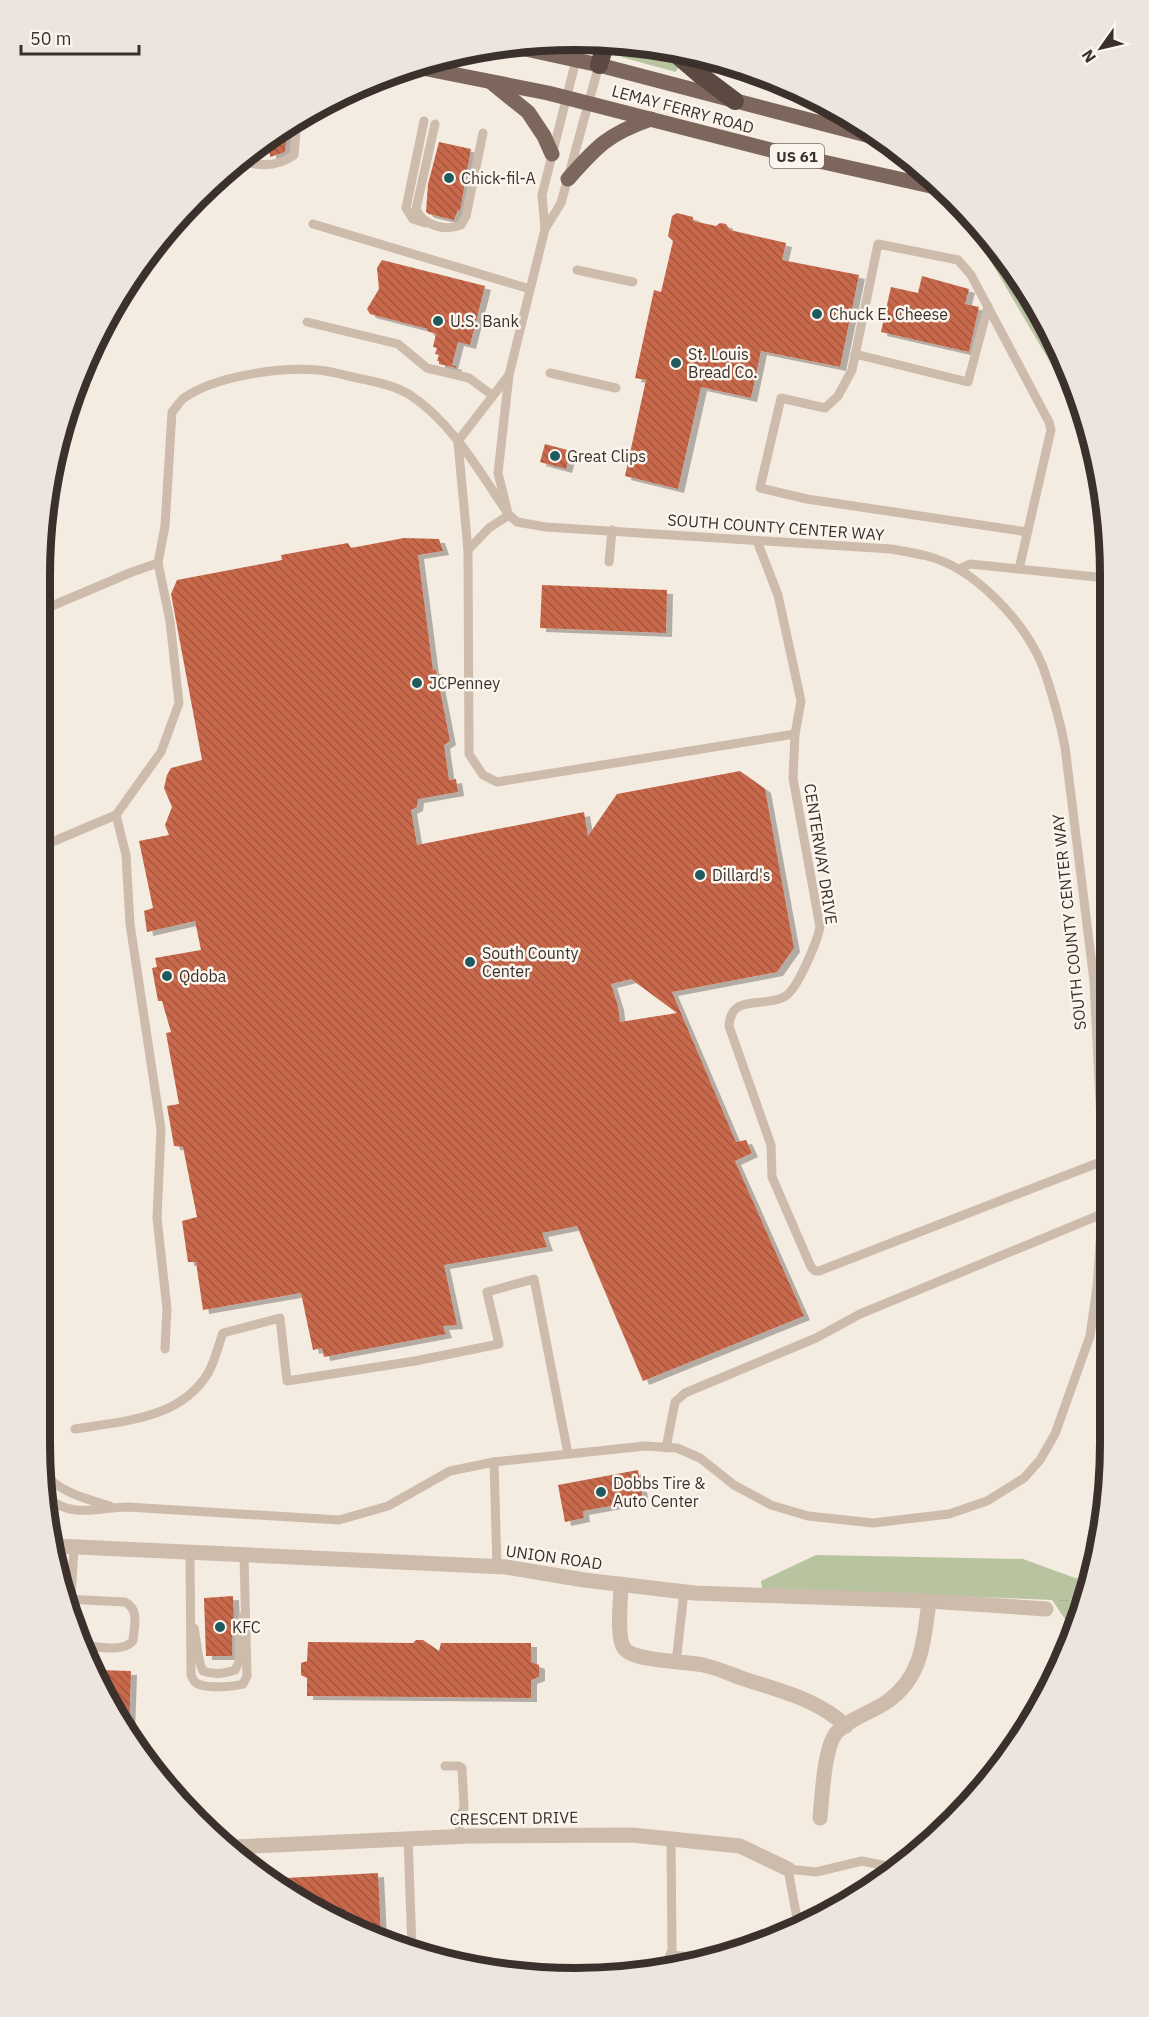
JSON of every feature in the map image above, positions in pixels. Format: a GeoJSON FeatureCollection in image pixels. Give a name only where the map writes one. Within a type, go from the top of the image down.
{"type":"FeatureCollection","features":[{"type":"Feature","properties":{"kind":"highway"},"geometry":{"type":"LineString","coordinates":[[599,65],[603,51]]}},
{"type":"Feature","properties":{"kind":"highway"},"geometry":{"type":"LineString","coordinates":[[683,61],[735,101]]}},
{"type":"Feature","properties":{"kind":"main road","name":"LEMAY FERRY ROAD"},"geometry":{"type":"LineString","coordinates":[[537,51],[599,65],[857,132]]}},
{"type":"Feature","properties":{"kind":"main road","name":"LEMAY FERRY ROAD"},"geometry":{"type":"LineString","coordinates":[[430,70],[565,97],[772,150],[926,185]]}},
{"type":"Feature","properties":{"kind":"main road"},"geometry":{"type":"LineString","coordinates":[[489,81],[528,112],[552,154]]}},
{"type":"Feature","properties":{"kind":"main road"},"geometry":{"type":"LineString","coordinates":[[568,179],[605,140],[619,131],[651,119]]}},
{"type":"Feature","properties":{"kind":"street","name":"UNION ROAD"},"geometry":{"type":"LineString","coordinates":[[60,1546],[497,1567],[684,1592],[929,1601],[1046,1609]]}},
{"type":"Feature","properties":{"kind":"street"},"geometry":{"type":"LineString","coordinates":[[621,1584],[620,1636],[624,1648],[632,1655],[675,1663],[703,1665],[796,1695],[824,1710],[846,1726]]}},
{"type":"Feature","properties":{"kind":"street"},"geometry":{"type":"LineString","coordinates":[[820,1818],[828,1749],[836,1732],[889,1701],[903,1687],[921,1659],[929,1601]]}},
{"type":"Feature","properties":{"kind":"street","name":"CRESCENT DRIVE"},"geometry":{"type":"LineString","coordinates":[[240,1847],[460,1836],[632,1835],[740,1846],[788,1869]]}},
{"type":"Feature","properties":{"kind":"lane"},"geometry":{"type":"LineString","coordinates":[[545,229],[542,195],[576,60]]}},
{"type":"Feature","properties":{"kind":"lane"},"geometry":{"type":"LineString","coordinates":[[509,515],[498,473],[509,375],[545,229],[561,203],[599,65]]}},
{"type":"Feature","properties":{"kind":"lane"},"geometry":{"type":"LineString","coordinates":[[424,122],[406,208],[413,219],[428,224],[453,228],[461,225],[466,216],[483,133]]}},
{"type":"Feature","properties":{"kind":"lane"},"geometry":{"type":"LineString","coordinates":[[428,224],[420,217],[416,209],[435,124]]}},
{"type":"Feature","properties":{"kind":"lane"},"geometry":{"type":"LineString","coordinates":[[248,163],[278,165],[294,156],[296,130]]}},
{"type":"Feature","properties":{"kind":"lane"},"geometry":{"type":"LineString","coordinates":[[313,224],[530,289]]}},
{"type":"Feature","properties":{"kind":"lane"},"geometry":{"type":"LineString","coordinates":[[1019,569],[1028,532],[1051,430],[1045,413],[971,275],[958,260],[878,244],[852,370],[838,396],[825,408],[781,398],[760,488],[807,499],[1028,532]]}},
{"type":"Feature","properties":{"kind":"lane"},"geometry":{"type":"LineString","coordinates":[[577,270],[633,282]]}},
{"type":"Feature","properties":{"kind":"lane"},"geometry":{"type":"LineString","coordinates":[[855,354],[968,382],[988,306]]}},
{"type":"Feature","properties":{"kind":"lane"},"geometry":{"type":"LineString","coordinates":[[307,322],[398,344],[427,368],[469,378],[492,395]]}},
{"type":"Feature","properties":{"kind":"lane"},"geometry":{"type":"LineString","coordinates":[[50,843],[116,815],[161,752],[179,703],[170,621],[158,563],[165,526],[172,412],[182,399],[221,382],[268,370],[318,370],[382,383],[408,393],[427,408],[458,441],[509,515]]}},
{"type":"Feature","properties":{"kind":"lane"},"geometry":{"type":"LineString","coordinates":[[550,373],[616,388]]}},
{"type":"Feature","properties":{"kind":"lane"},"geometry":{"type":"LineString","coordinates":[[509,375],[458,441],[468,550],[469,754],[483,775],[497,782],[795,734]]}},
{"type":"Feature","properties":{"kind":"lane"},"geometry":{"type":"LineString","coordinates":[[468,550],[489,528],[509,515]]}},
{"type":"Feature","properties":{"kind":"lane","name":"SOUTH COUNTY CENTER WAY"},"geometry":{"type":"LineString","coordinates":[[509,515],[517,522],[546,527],[891,549],[928,556],[959,569],[993,594],[1030,643],[1042,666],[1060,723],[1065,747],[1094,981],[1100,1101]]}},
{"type":"Feature","properties":{"kind":"lane"},"geometry":{"type":"LineString","coordinates":[[609,562],[612,530]]}},
{"type":"Feature","properties":{"kind":"lane","name":"CENTERWAY DRIVE"},"geometry":{"type":"LineString","coordinates":[[757,541],[778,596],[801,701],[795,734],[793,778],[820,927],[817,942],[792,990],[784,997],[734,1009],[730,1015],[729,1026],[771,1145],[772,1177],[811,1267],[814,1271],[819,1271],[1100,1162]]}},
{"type":"Feature","properties":{"kind":"lane"},"geometry":{"type":"LineString","coordinates":[[50,607],[158,563]]}},
{"type":"Feature","properties":{"kind":"lane"},"geometry":{"type":"LineString","coordinates":[[959,569],[970,564],[1100,577]]}},
{"type":"Feature","properties":{"kind":"lane"},"geometry":{"type":"LineString","coordinates":[[116,815],[126,855],[130,924],[161,1130],[158,1218],[167,1309],[165,1349]]}},
{"type":"Feature","properties":{"kind":"lane"},"geometry":{"type":"LineString","coordinates":[[666,1448],[675,1402],[685,1393],[816,1338],[860,1314],[1100,1215]]}},
{"type":"Feature","properties":{"kind":"lane","name":"SOUTH COUNTY CENTER WAY"},"geometry":{"type":"LineString","coordinates":[[53,1501],[76,1512],[112,1507],[339,1520],[388,1506],[450,1471],[494,1462],[645,1446],[677,1448],[700,1458],[734,1485],[771,1505],[808,1516],[873,1523],[949,1514],[987,1501],[1024,1478],[1040,1460],[1055,1434],[1090,1336],[1100,1243]]}},
{"type":"Feature","properties":{"kind":"lane"},"geometry":{"type":"LineString","coordinates":[[75,1429],[154,1415],[188,1398],[209,1372],[223,1333],[280,1318],[287,1381],[416,1361],[499,1344],[487,1292],[534,1280],[568,1454]]}},
{"type":"Feature","properties":{"kind":"lane"},"geometry":{"type":"LineString","coordinates":[[494,1462],[497,1567]]}},
{"type":"Feature","properties":{"kind":"lane","name":"SOUTH COUNTY CENTER WAY"},"geometry":{"type":"LineString","coordinates":[[51,1481],[75,1495],[112,1507]]}},
{"type":"Feature","properties":{"kind":"lane"},"geometry":{"type":"LineString","coordinates":[[69,1586],[74,1547]]}},
{"type":"Feature","properties":{"kind":"lane"},"geometry":{"type":"LineString","coordinates":[[190,1553],[191,1675],[200,1685],[236,1686],[243,1684],[247,1676],[244,1556]]}},
{"type":"Feature","properties":{"kind":"lane"},"geometry":{"type":"LineString","coordinates":[[675,1663],[684,1592]]}},
{"type":"Feature","properties":{"kind":"lane"},"geometry":{"type":"LineString","coordinates":[[73,1599],[125,1602],[135,1612],[134,1641],[129,1646],[123,1648],[91,1646]]}},
{"type":"Feature","properties":{"kind":"lane"},"geometry":{"type":"LineString","coordinates":[[190,1611],[203,1671],[225,1674],[235,1670],[239,1662],[238,1629],[245,1610]]}},
{"type":"Feature","properties":{"kind":"lane"},"geometry":{"type":"LineString","coordinates":[[445,1766],[462,1768],[464,1808],[459,1819],[460,1836]]}},
{"type":"Feature","properties":{"kind":"lane"},"geometry":{"type":"LineString","coordinates":[[408,1838],[412,1942]]}},
{"type":"Feature","properties":{"kind":"lane"},"geometry":{"type":"LineString","coordinates":[[669,1958],[673,1934],[671,1839]]}},
{"type":"Feature","properties":{"kind":"lane"},"geometry":{"type":"LineString","coordinates":[[798,1917],[788,1869],[816,1872],[862,1860],[885,1865]]}},
{"type":"Feature","properties":{"kind":"lane"},"geometry":{"type":"LineString","coordinates":[[670,1955],[682,1956]]}},
{"type":"Feature","properties":{"kind":"green space"},"geometry":{"type":"Polygon","coordinates":[[[619,52],[643,54],[670,59],[678,67],[676,72],[621,57],[619,52]]]}},
{"type":"Feature","properties":{"kind":"green space"},"geometry":{"type":"Polygon","coordinates":[[[977,238],[1011,283],[1029,312],[1066,389],[977,238]]]}},
{"type":"Feature","properties":{"kind":"green space"},"geometry":{"type":"Polygon","coordinates":[[[816,1555],[1023,1559],[1082,1578],[1076,1599],[1052,1600],[762,1588],[761,1581],[816,1555]]]}},
{"type":"Feature","properties":{"kind":"green space"},"geometry":{"type":"Polygon","coordinates":[[[1076,1599],[1068,1620],[1065,1619],[1052,1600],[1076,1599]]]}},
{"type":"Feature","properties":{"kind":"building"},"geometry":{"type":"Polygon","coordinates":[[[287,136],[285,152],[270,157],[270,150],[266,150],[287,136]]]}},
{"type":"Feature","properties":{"kind":"building","name":"Chick-fil-A"},"geometry":{"type":"Polygon","coordinates":[[[439,142],[471,149],[460,211],[458,210],[454,220],[426,212],[428,184],[439,142]]]}},
{"type":"Feature","properties":{"kind":"building"},"geometry":{"type":"Polygon","coordinates":[[[677,213],[693,217],[693,221],[716,226],[720,223],[726,224],[730,230],[786,243],[782,260],[859,275],[840,367],[761,351],[751,398],[701,387],[678,489],[625,476],[646,380],[635,378],[654,290],[661,292],[673,241],[668,236],[672,216],[677,213]]]}},
{"type":"Feature","properties":{"kind":"building","name":"U.S. Bank"},"geometry":{"type":"Polygon","coordinates":[[[382,260],[485,286],[470,345],[458,342],[452,365],[456,368],[439,364],[437,361],[439,355],[435,354],[437,348],[433,347],[436,334],[427,331],[428,329],[370,314],[367,309],[379,289],[377,268],[382,260]]]}},
{"type":"Feature","properties":{"kind":"building"},"geometry":{"type":"Polygon","coordinates":[[[922,276],[969,289],[965,304],[979,307],[969,352],[881,332],[891,287],[918,293],[922,276]]]}},
{"type":"Feature","properties":{"kind":"building","name":"Great Clips"},"geometry":{"type":"Polygon","coordinates":[[[545,444],[571,451],[566,469],[540,462],[545,444]]]}},
{"type":"Feature","properties":{"kind":"building","name":"South County Center"},"geometry":{"type":"Polygon","coordinates":[[[404,538],[439,539],[443,551],[418,555],[433,670],[436,670],[450,741],[444,745],[449,780],[456,779],[458,792],[418,799],[417,807],[411,810],[417,845],[584,812],[588,836],[617,794],[740,771],[765,789],[794,948],[777,972],[672,992],[736,1142],[746,1140],[752,1153],[735,1161],[804,1316],[643,1381],[577,1226],[542,1233],[547,1247],[444,1265],[457,1325],[443,1326],[446,1334],[324,1357],[322,1348],[313,1350],[301,1293],[203,1310],[196,1262],[188,1262],[182,1221],[197,1217],[183,1147],[174,1146],[167,1106],[179,1104],[166,1033],[171,1032],[162,1001],[158,1001],[152,968],[157,967],[155,958],[201,950],[195,921],[147,932],[144,911],[153,908],[139,841],[169,835],[165,825],[172,807],[164,788],[167,775],[171,768],[202,760],[171,594],[177,580],[282,560],[281,555],[348,543],[351,548],[404,538]],[[631,979],[611,984],[620,1022],[677,1013],[631,979]]]}},
{"type":"Feature","properties":{"kind":"building"},"geometry":{"type":"Polygon","coordinates":[[[542,585],[667,590],[666,633],[540,628],[542,585]]]}},
{"type":"Feature","properties":{"kind":"building","name":"Dobbs Tire & Auto Center"},"geometry":{"type":"Polygon","coordinates":[[[638,1470],[643,1500],[583,1511],[584,1518],[565,1522],[558,1485],[638,1470]]]}},
{"type":"Feature","properties":{"kind":"building","name":"KFC"},"geometry":{"type":"Polygon","coordinates":[[[233,1596],[232,1656],[206,1656],[204,1598],[233,1596]]]}},
{"type":"Feature","properties":{"kind":"building"},"geometry":{"type":"Polygon","coordinates":[[[416,1640],[423,1640],[439,1651],[441,1643],[531,1643],[531,1662],[539,1665],[539,1677],[531,1680],[531,1698],[307,1696],[307,1678],[301,1675],[301,1663],[307,1661],[308,1642],[413,1643],[416,1640]]]}},
{"type":"Feature","properties":{"kind":"building"},"geometry":{"type":"Polygon","coordinates":[[[102,1670],[131,1671],[129,1720],[102,1670]]]}},
{"type":"Feature","properties":{"kind":"building"},"geometry":{"type":"Polygon","coordinates":[[[378,1873],[381,1931],[342,1913],[282,1878],[378,1873]]]}},
{"type":"Feature","properties":{"kind":"place","name":"Chick-fil-A"},"geometry":{"type":"Point","coordinates":[449,178]}},
{"type":"Feature","properties":{"kind":"place","name":"Chuck E. Cheese"},"geometry":{"type":"Point","coordinates":[817,314]}},
{"type":"Feature","properties":{"kind":"place","name":"U.S. Bank"},"geometry":{"type":"Point","coordinates":[438,321]}},
{"type":"Feature","properties":{"kind":"place","name":"St. Louis Bread Co."},"geometry":{"type":"Point","coordinates":[676,363]}},
{"type":"Feature","properties":{"kind":"place","name":"Great Clips"},"geometry":{"type":"Point","coordinates":[555,456]}},
{"type":"Feature","properties":{"kind":"place","name":"JCPenney"},"geometry":{"type":"Point","coordinates":[417,683]}},
{"type":"Feature","properties":{"kind":"place","name":"Dillard's"},"geometry":{"type":"Point","coordinates":[700,875]}},
{"type":"Feature","properties":{"kind":"place","name":"South County Center"},"geometry":{"type":"Point","coordinates":[470,962]}},
{"type":"Feature","properties":{"kind":"place","name":"Qdoba"},"geometry":{"type":"Point","coordinates":[167,976]}},
{"type":"Feature","properties":{"kind":"place","name":"Dobbs Tire & Auto Center"},"geometry":{"type":"Point","coordinates":[601,1492]}},
{"type":"Feature","properties":{"kind":"place","name":"KFC"},"geometry":{"type":"Point","coordinates":[220,1627]}}]}
